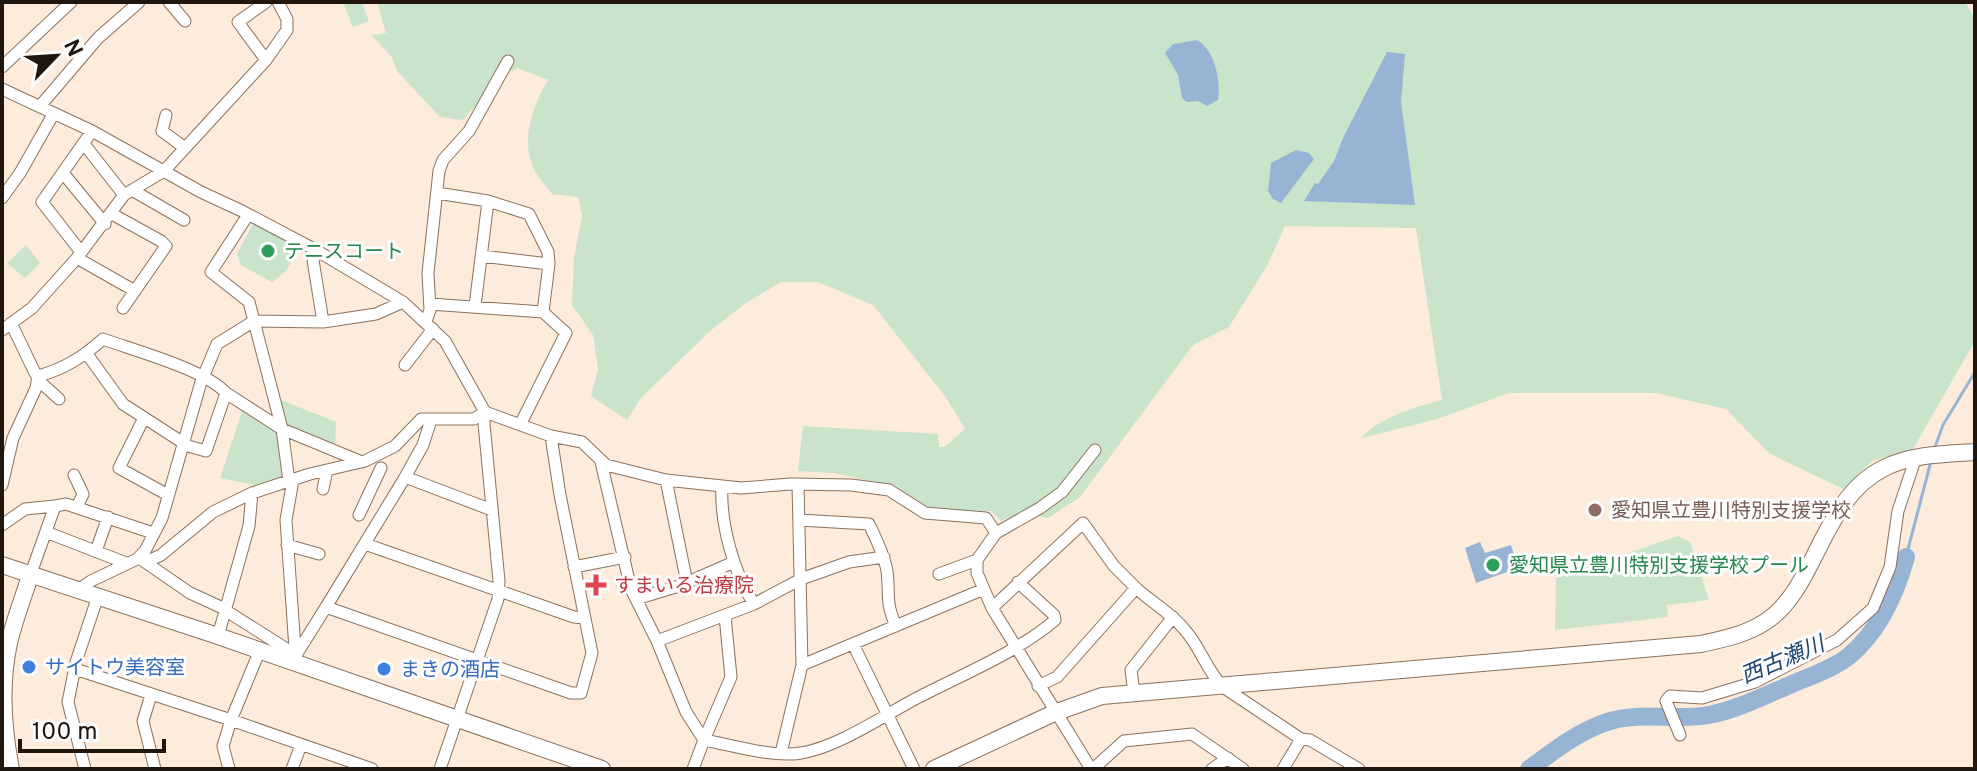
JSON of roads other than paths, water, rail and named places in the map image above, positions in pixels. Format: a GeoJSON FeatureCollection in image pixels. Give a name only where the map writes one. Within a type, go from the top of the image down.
{"type":"FeatureCollection","features":[{"type":"Feature","properties":{"kind":"street"},"geometry":{"type":"LineString","coordinates":[[2,67],[71,2]]}},
{"type":"Feature","properties":{"kind":"street"},"geometry":{"type":"LineString","coordinates":[[41,105],[98,38],[139,2]]}},
{"type":"Feature","properties":{"kind":"street"},"geometry":{"type":"LineString","coordinates":[[169,2],[185,21]]}},
{"type":"Feature","properties":{"kind":"street"},"geometry":{"type":"LineString","coordinates":[[266,2],[238,22],[266,60]]}},
{"type":"Feature","properties":{"kind":"street"},"geometry":{"type":"LineString","coordinates":[[59,399],[38,378],[6,327],[32,308],[128,193],[164,171],[266,60],[287,30],[287,19],[278,2]]}},
{"type":"Feature","properties":{"kind":"street"},"geometry":{"type":"LineString","coordinates":[[405,365],[429,325],[428,273],[439,171],[443,160],[469,131],[508,61]]}},
{"type":"Feature","properties":{"kind":"street"},"geometry":{"type":"LineString","coordinates":[[2,89],[92,131],[314,249],[403,302],[445,341],[485,412],[498,599],[440,769]]}},
{"type":"Feature","properties":{"kind":"street"},"geometry":{"type":"LineString","coordinates":[[2,198],[54,113]]}},
{"type":"Feature","properties":{"kind":"street"},"geometry":{"type":"LineString","coordinates":[[166,115],[162,131],[185,148]]}},
{"type":"Feature","properties":{"kind":"street"},"geometry":{"type":"LineString","coordinates":[[92,131],[42,202],[79,255],[135,291]]}},
{"type":"Feature","properties":{"kind":"street"},"geometry":{"type":"LineString","coordinates":[[84,144],[128,193],[184,220]]}},
{"type":"Feature","properties":{"kind":"street"},"geometry":{"type":"LineString","coordinates":[[63,173],[108,219],[161,241],[166,246],[123,308]]}},
{"type":"Feature","properties":{"kind":"street"},"geometry":{"type":"LineString","coordinates":[[437,193],[488,201],[529,214],[548,252],[543,312]]}},
{"type":"Feature","properties":{"kind":"street"},"geometry":{"type":"LineString","coordinates":[[475,306],[488,201]]}},
{"type":"Feature","properties":{"kind":"street"},"geometry":{"type":"LineString","coordinates":[[248,215],[211,272],[249,302],[282,429],[291,481],[286,520],[296,659]]}},
{"type":"Feature","properties":{"kind":"street"},"geometry":{"type":"LineString","coordinates":[[314,249],[323,322]]}},
{"type":"Feature","properties":{"kind":"street"},"geometry":{"type":"LineString","coordinates":[[482,256],[549,264]]}},
{"type":"Feature","properties":{"kind":"street"},"geometry":{"type":"LineString","coordinates":[[136,561],[145,551],[162,518],[182,443],[217,344],[254,321],[323,322],[376,314],[403,302]]}},
{"type":"Feature","properties":{"kind":"street"},"geometry":{"type":"LineString","coordinates":[[430,304],[543,312],[566,333],[521,423]]}},
{"type":"Feature","properties":{"kind":"street"},"geometry":{"type":"LineString","coordinates":[[2,485],[13,438],[38,378],[87,354],[103,339],[204,377],[282,429],[492,510]]}},
{"type":"Feature","properties":{"kind":"street"},"geometry":{"type":"LineString","coordinates":[[87,354],[119,401],[182,443],[206,451],[226,393]]}},
{"type":"Feature","properties":{"kind":"street"},"geometry":{"type":"LineString","coordinates":[[76,591],[136,561],[161,555],[213,512],[252,493],[364,461],[395,446],[421,419],[474,419],[485,412],[551,436],[582,442],[596,454],[601,462],[636,599],[657,641],[675,689],[704,740]]}},
{"type":"Feature","properties":{"kind":"street"},"geometry":{"type":"LineString","coordinates":[[144,418],[119,468],[168,495]]}},
{"type":"Feature","properties":{"kind":"street"},"geometry":{"type":"LineString","coordinates":[[296,659],[405,478],[423,445],[431,420]]}},
{"type":"Feature","properties":{"kind":"street"},"geometry":{"type":"LineString","coordinates":[[326,607],[571,693],[581,693],[592,653],[551,436]]}},
{"type":"Feature","properties":{"kind":"street"},"geometry":{"type":"LineString","coordinates":[[1095,450],[1062,492],[996,533],[977,557],[977,573],[992,608],[1054,713],[1092,769],[1124,741],[1192,734],[1243,769]]}},
{"type":"Feature","properties":{"kind":"street"},"geometry":{"type":"LineString","coordinates":[[934,769],[1054,713],[1102,696],[1701,644],[1742,634],[1767,621],[1787,602],[1833,519],[1866,479],[1885,467],[1927,456],[1975,452]]}},
{"type":"Feature","properties":{"kind":"street"},"geometry":{"type":"LineString","coordinates":[[1680,735],[1666,701],[1670,696],[1702,698],[1755,682],[1837,640],[1873,608],[1890,567],[1898,511],[1927,456]]}},
{"type":"Feature","properties":{"kind":"street"},"geometry":{"type":"LineString","coordinates":[[601,462],[666,480],[722,487],[798,484],[851,485],[889,490],[925,513],[986,518],[996,533]]}},
{"type":"Feature","properties":{"kind":"street"},"geometry":{"type":"LineString","coordinates":[[359,515],[381,468]]}},
{"type":"Feature","properties":{"kind":"street"},"geometry":{"type":"LineString","coordinates":[[323,489],[327,470]]}},
{"type":"Feature","properties":{"kind":"street"},"geometry":{"type":"LineString","coordinates":[[74,475],[83,494],[77,507]]}},
{"type":"Feature","properties":{"kind":"street"},"geometry":{"type":"LineString","coordinates":[[666,480],[687,583]]}},
{"type":"Feature","properties":{"kind":"street"},"geometry":{"type":"LineString","coordinates":[[781,753],[802,665],[798,484]]}},
{"type":"Feature","properties":{"kind":"street"},"geometry":{"type":"LineString","coordinates":[[722,487],[721,498],[734,562],[741,584],[754,604]]}},
{"type":"Feature","properties":{"kind":"street"},"geometry":{"type":"LineString","coordinates":[[218,636],[249,526],[252,493]]}},
{"type":"Feature","properties":{"kind":"street"},"geometry":{"type":"LineString","coordinates":[[2,525],[25,509],[66,504],[153,533]]}},
{"type":"Feature","properties":{"kind":"street"},"geometry":{"type":"LineString","coordinates":[[11,769],[2,686],[8,643],[55,506]]}},
{"type":"Feature","properties":{"kind":"street"},"geometry":{"type":"LineString","coordinates":[[96,551],[108,517]]}},
{"type":"Feature","properties":{"kind":"street"},"geometry":{"type":"LineString","coordinates":[[799,520],[869,524],[884,557],[888,609],[896,626]]}},
{"type":"Feature","properties":{"kind":"street"},"geometry":{"type":"LineString","coordinates":[[992,608],[1083,523],[1114,566],[1173,617],[1198,646],[1215,680],[1301,739],[1310,740],[1359,769]]}},
{"type":"Feature","properties":{"kind":"street"},"geometry":{"type":"LineString","coordinates":[[46,532],[96,551],[136,561],[225,610],[296,659]]}},
{"type":"Feature","properties":{"kind":"street"},"geometry":{"type":"LineString","coordinates":[[365,544],[574,617],[585,618]]}},
{"type":"Feature","properties":{"kind":"street"},"geometry":{"type":"LineString","coordinates":[[287,545],[319,554]]}},
{"type":"Feature","properties":{"kind":"street"},"geometry":{"type":"LineString","coordinates":[[574,567],[625,557]]}},
{"type":"Feature","properties":{"kind":"street"},"geometry":{"type":"LineString","coordinates":[[657,641],[754,604],[801,579],[849,562],[884,557]]}},
{"type":"Feature","properties":{"kind":"street"},"geometry":{"type":"LineString","coordinates":[[939,574],[977,560]]}},
{"type":"Feature","properties":{"kind":"street"},"geometry":{"type":"LineString","coordinates":[[636,599],[687,583],[734,562]]}},
{"type":"Feature","properties":{"kind":"street"},"geometry":{"type":"LineString","coordinates":[[2,565],[296,659],[602,769]]}},
{"type":"Feature","properties":{"kind":"street"},"geometry":{"type":"LineString","coordinates":[[704,740],[781,753],[802,753],[887,714],[1015,646],[1055,620],[1050,610],[1018,582]]}},
{"type":"Feature","properties":{"kind":"street"},"geometry":{"type":"LineString","coordinates":[[1038,686],[1057,677],[1136,588]]}},
{"type":"Feature","properties":{"kind":"street"},"geometry":{"type":"LineString","coordinates":[[802,665],[984,589]]}},
{"type":"Feature","properties":{"kind":"street"},"geometry":{"type":"LineString","coordinates":[[85,769],[68,702],[98,596]]}},
{"type":"Feature","properties":{"kind":"street"},"geometry":{"type":"LineString","coordinates":[[693,769],[731,677],[725,616]]}},
{"type":"Feature","properties":{"kind":"street"},"geometry":{"type":"LineString","coordinates":[[1134,693],[1131,670],[1173,617]]}},
{"type":"Feature","properties":{"kind":"street"},"geometry":{"type":"LineString","coordinates":[[853,644],[914,769]]}},
{"type":"Feature","properties":{"kind":"street"},"geometry":{"type":"LineString","coordinates":[[229,769],[223,746],[260,650]]}},
{"type":"Feature","properties":{"kind":"street"},"geometry":{"type":"LineString","coordinates":[[75,669],[368,768]]}},
{"type":"Feature","properties":{"kind":"street"},"geometry":{"type":"LineString","coordinates":[[151,695],[143,721],[155,769]]}},
{"type":"Feature","properties":{"kind":"street"},"geometry":{"type":"LineString","coordinates":[[1283,769],[1301,739]]}},
{"type":"Feature","properties":{"kind":"street"},"geometry":{"type":"LineString","coordinates":[[292,769],[301,745]]}},
{"type":"Feature","properties":{"kind":"street"},"geometry":{"type":"LineString","coordinates":[[1212,769],[1228,758]]}},
{"type":"Feature","properties":{"kind":"water"},"geometry":{"type":"Polygon","coordinates":[[[1197,40],[1212,58],[1219,84],[1218,100],[1207,106],[1182,98],[1178,75],[1165,53],[1173,44],[1197,40]]]}},
{"type":"Feature","properties":{"kind":"water"},"geometry":{"type":"Polygon","coordinates":[[[1387,52],[1405,54],[1401,102],[1415,205],[1304,201],[1334,161],[1387,52]]]}},
{"type":"Feature","properties":{"kind":"water"},"geometry":{"type":"Polygon","coordinates":[[[1296,150],[1309,153],[1314,159],[1281,203],[1273,199],[1268,191],[1271,163],[1296,150]]]}},
{"type":"Feature","properties":{"kind":"water"},"geometry":{"type":"Polygon","coordinates":[[[1480,542],[1485,553],[1511,545],[1518,568],[1476,583],[1465,548],[1480,542]]]}},
{"type":"Feature","properties":{"kind":"waterway","name":"西古瀬川"},"geometry":{"type":"LineString","coordinates":[[1934,450],[1943,425],[1975,372]]}},
{"type":"Feature","properties":{"kind":"waterway","name":"西古瀬川"},"geometry":{"type":"LineString","coordinates":[[1906,557],[1931,461]]}},
{"type":"Feature","properties":{"kind":"waterway","name":"西古瀬川"},"geometry":{"type":"LineString","coordinates":[[1529,769],[1576,737],[1607,722],[1632,717],[1696,717],[1719,713],[1835,665],[1849,656],[1877,624],[1891,598],[1906,557]]}},
{"type":"Feature","properties":{"kind":"place","name":"テニスコート"},"geometry":{"type":"Point","coordinates":[268,251]}},
{"type":"Feature","properties":{"kind":"place","name":"愛知県立豊川特別支援学校"},"geometry":{"type":"Point","coordinates":[1595,510]}},
{"type":"Feature","properties":{"kind":"place","name":"愛知県立豊川特別支援学校プール"},"geometry":{"type":"Point","coordinates":[1493,565]}},
{"type":"Feature","properties":{"kind":"place","name":"すまいる治療院"},"geometry":{"type":"Point","coordinates":[596,585]}},
{"type":"Feature","properties":{"kind":"place","name":"サイトウ美容室"},"geometry":{"type":"Point","coordinates":[29,667]}},
{"type":"Feature","properties":{"kind":"place","name":"まきの酒店"},"geometry":{"type":"Point","coordinates":[384,669]}}]}
